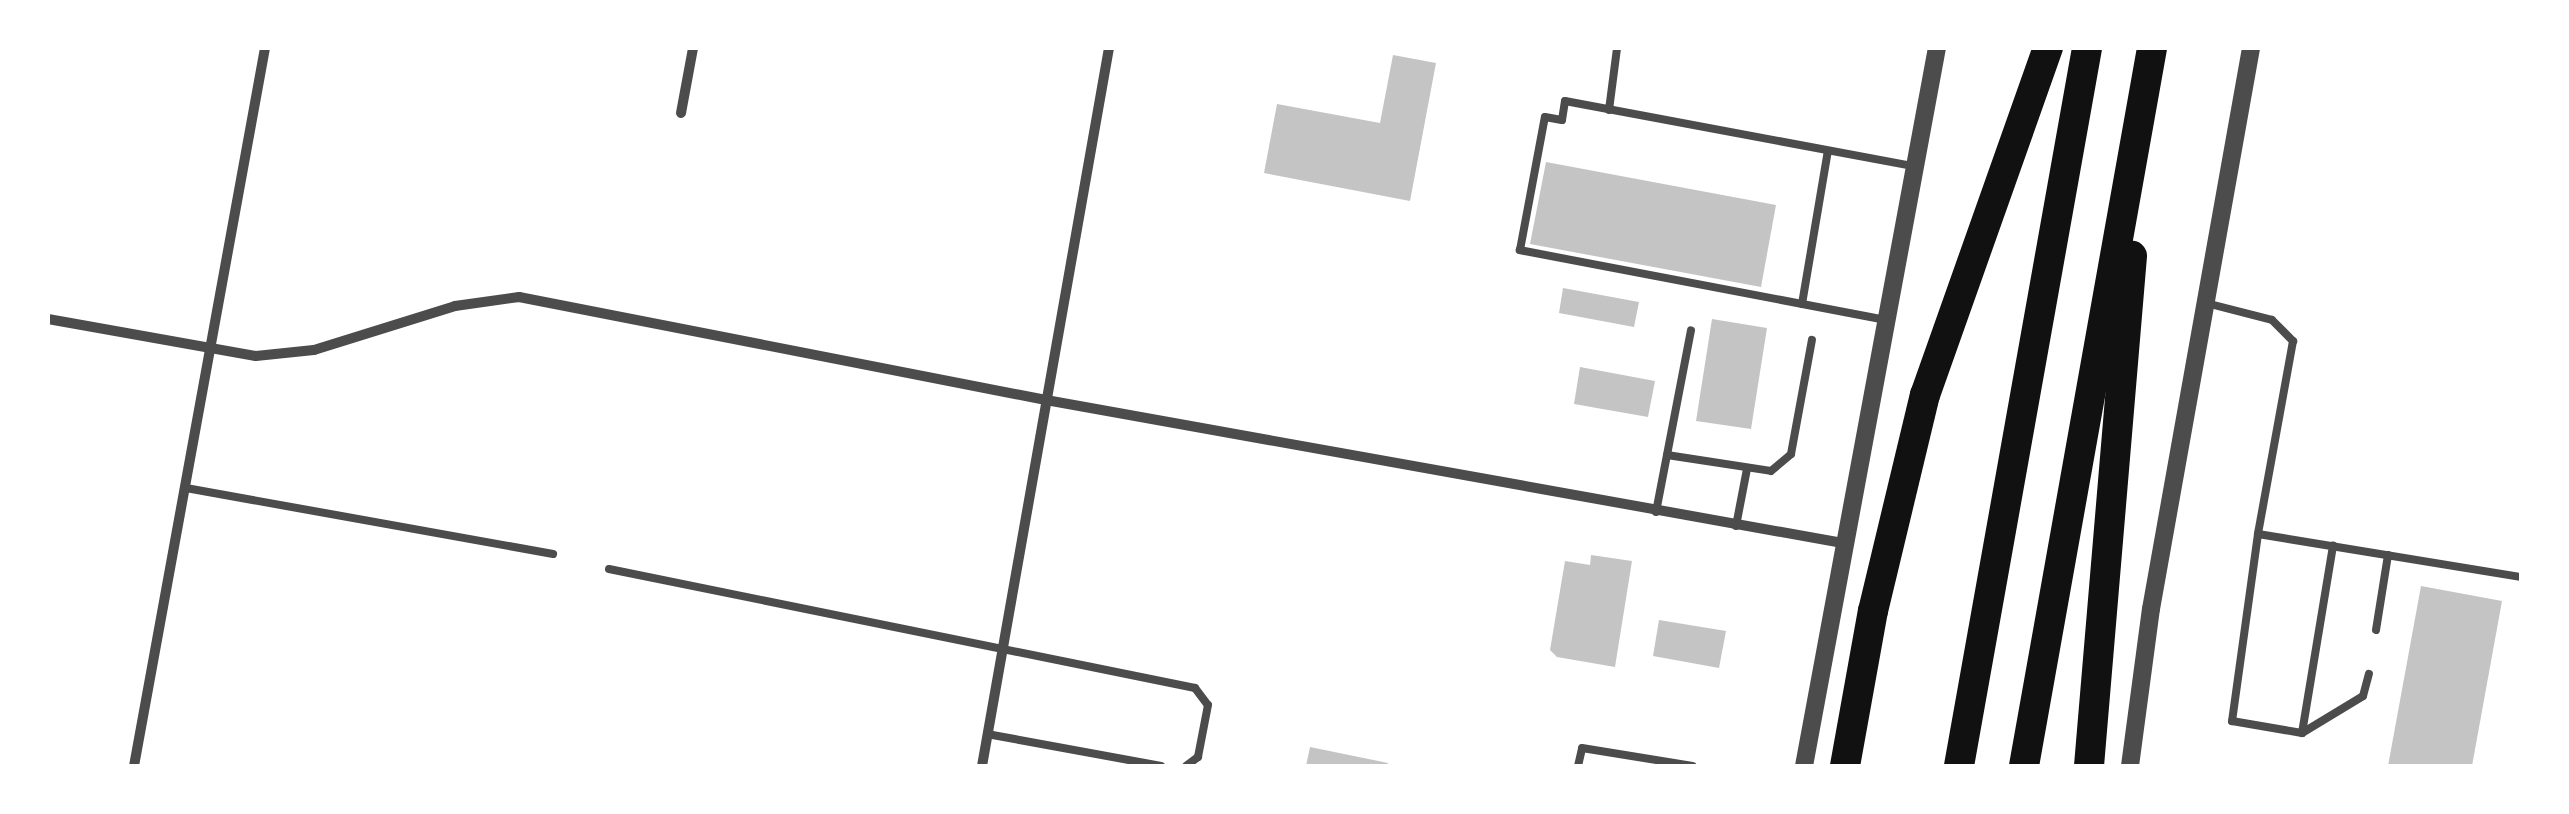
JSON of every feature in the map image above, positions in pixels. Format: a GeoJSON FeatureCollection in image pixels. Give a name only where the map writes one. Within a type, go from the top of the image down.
{"type":"FeatureCollection","features":[{"type":"Feature","properties":{"kind":"highway"},"geometry":{"type":"LineString","coordinates":[[1845,766],[1873,611],[1926,396],[2048,48]]}},
{"type":"Feature","properties":{"kind":"highway"},"geometry":{"type":"LineString","coordinates":[[1959,766],[2087,48]]}},
{"type":"Feature","properties":{"kind":"highway"},"geometry":{"type":"LineString","coordinates":[[2024,766],[2152,48]]}},
{"type":"Feature","properties":{"kind":"highway"},"geometry":{"type":"LineString","coordinates":[[2089,766],[2119,451],[2135,207],[2128,180]]}},
{"type":"Feature","properties":{"kind":"street"},"geometry":{"type":"LineString","coordinates":[[134,766],[264,48]]}},
{"type":"Feature","properties":{"kind":"street"},"geometry":{"type":"LineString","coordinates":[[682,113],[693,48]]}},
{"type":"Feature","properties":{"kind":"street"},"geometry":{"type":"LineString","coordinates":[[982,766],[1109,48]]}},
{"type":"Feature","properties":{"kind":"street"},"geometry":{"type":"LineString","coordinates":[[1804,766],[1937,48]]}},
{"type":"Feature","properties":{"kind":"street"},"geometry":{"type":"LineString","coordinates":[[2130,766],[2251,48]]}},
{"type":"Feature","properties":{"kind":"street"},"geometry":{"type":"LineString","coordinates":[[48,319],[256,356],[314,350],[454,306],[520,297],[1046,400],[1848,544]]}},
{"type":"Feature","properties":{"kind":"lane"},"geometry":{"type":"LineString","coordinates":[[1609,110],[1618,48]]}},
{"type":"Feature","properties":{"kind":"lane"},"geometry":{"type":"LineString","coordinates":[[1888,320],[1520,250],[1545,117],[1562,120],[1565,101],[1916,168]]}},
{"type":"Feature","properties":{"kind":"lane"},"geometry":{"type":"LineString","coordinates":[[1802,304],[1828,151]]}},
{"type":"Feature","properties":{"kind":"lane"},"geometry":{"type":"LineString","coordinates":[[2206,303],[2272,320],[2292,340],[2258,534],[2232,721],[2302,733],[2363,696],[2369,674]]}},
{"type":"Feature","properties":{"kind":"lane"},"geometry":{"type":"LineString","coordinates":[[1656,512],[1691,330]]}},
{"type":"Feature","properties":{"kind":"lane"},"geometry":{"type":"LineString","coordinates":[[1667,455],[1771,471],[1791,454],[1812,340]]}},
{"type":"Feature","properties":{"kind":"lane"},"geometry":{"type":"LineString","coordinates":[[1736,526],[1748,468]]}},
{"type":"Feature","properties":{"kind":"lane"},"geometry":{"type":"LineString","coordinates":[[186,488],[554,554]]}},
{"type":"Feature","properties":{"kind":"lane"},"geometry":{"type":"LineString","coordinates":[[2258,534],[2522,577]]}},
{"type":"Feature","properties":{"kind":"lane"},"geometry":{"type":"LineString","coordinates":[[2302,733],[2333,546]]}},
{"type":"Feature","properties":{"kind":"lane"},"geometry":{"type":"LineString","coordinates":[[2376,630],[2388,555]]}},
{"type":"Feature","properties":{"kind":"lane"},"geometry":{"type":"LineString","coordinates":[[609,568],[1195,688],[1208,705],[1198,757],[1186,766]]}},
{"type":"Feature","properties":{"kind":"lane"},"geometry":{"type":"LineString","coordinates":[[988,734],[1161,766]]}},
{"type":"Feature","properties":{"kind":"lane"},"geometry":{"type":"LineString","coordinates":[[1578,766],[1582,748],[1693,766]]}},
{"type":"Feature","properties":{"kind":"building"},"geometry":{"type":"Polygon","coordinates":[[[1393,55],[1436,63],[1410,201],[1264,173],[1277,104],[1380,123],[1393,55]]]}},
{"type":"Feature","properties":{"kind":"building"},"geometry":{"type":"Polygon","coordinates":[[[1546,162],[1776,205],[1761,287],[1530,244],[1546,162]]]}},
{"type":"Feature","properties":{"kind":"building"},"geometry":{"type":"Polygon","coordinates":[[[1563,288],[1639,302],[1634,327],[1559,313],[1563,288]]]}},
{"type":"Feature","properties":{"kind":"building"},"geometry":{"type":"Polygon","coordinates":[[[1712,319],[1767,328],[1751,429],[1696,421],[1712,319]]]}},
{"type":"Feature","properties":{"kind":"building"},"geometry":{"type":"Polygon","coordinates":[[[1580,367],[1655,381],[1648,417],[1574,404],[1580,367]]]}},
{"type":"Feature","properties":{"kind":"building"},"geometry":{"type":"Polygon","coordinates":[[[1591,555],[1632,561],[1615,667],[1557,657],[1550,650],[1565,561],[1590,565],[1591,555]]]}},
{"type":"Feature","properties":{"kind":"building"},"geometry":{"type":"Polygon","coordinates":[[[2421,586],[2502,601],[2472,766],[2388,766],[2421,586]]]}},
{"type":"Feature","properties":{"kind":"building"},"geometry":{"type":"Polygon","coordinates":[[[1659,620],[1726,631],[1719,668],[1653,656],[1659,620]]]}},
{"type":"Feature","properties":{"kind":"building"},"geometry":{"type":"Polygon","coordinates":[[[1310,747],[1388,763],[1306,766],[1310,747]]]}}]}
